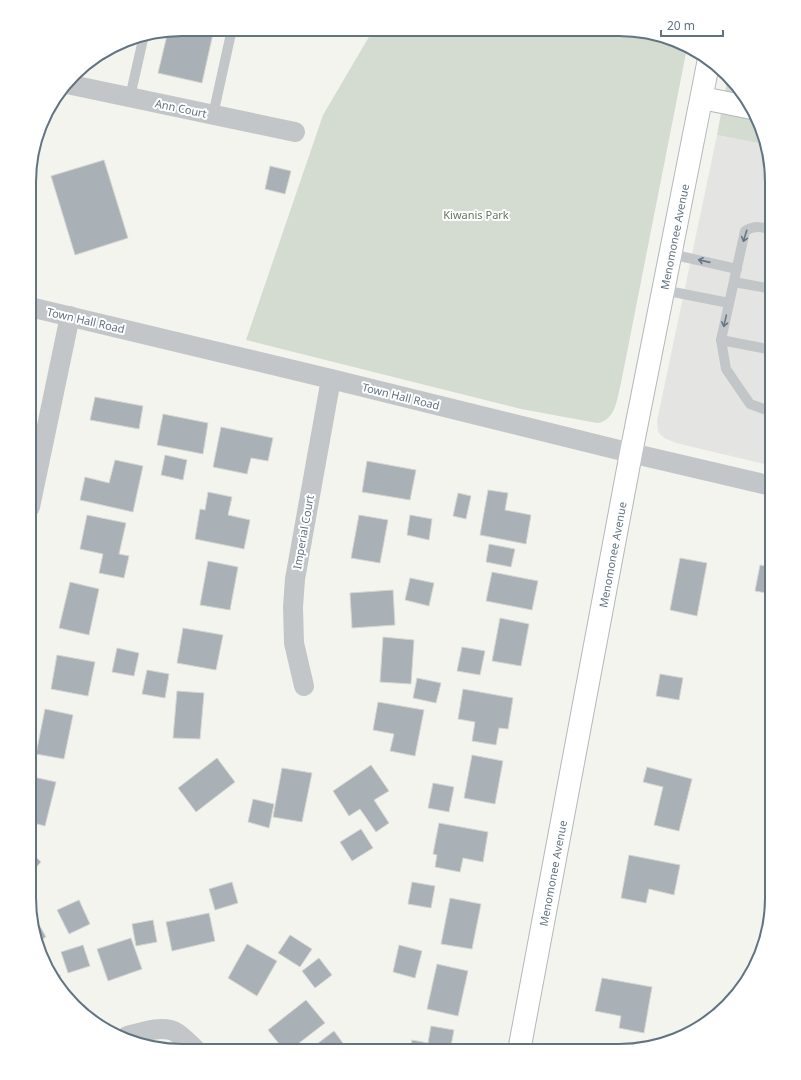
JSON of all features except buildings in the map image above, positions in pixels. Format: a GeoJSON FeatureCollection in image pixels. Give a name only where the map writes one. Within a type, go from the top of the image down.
{"type":"FeatureCollection","features":[{"type":"Feature","properties":{"kind":"street","name":"Menomonee Avenue"},"geometry":{"type":"LineString","coordinates":[[520,1044],[631,453],[708,66]]}},
{"type":"Feature","properties":{"kind":"street","name":"Ann Court"},"geometry":{"type":"LineString","coordinates":[[73,85],[295,132]]}},
{"type":"Feature","properties":{"kind":"street"},"geometry":{"type":"LineString","coordinates":[[702,98],[743,106]]}},
{"type":"Feature","properties":{"kind":"street","name":"Town Hall Road"},"geometry":{"type":"LineString","coordinates":[[36,308],[765,484]]}},
{"type":"Feature","properties":{"kind":"street"},"geometry":{"type":"LineString","coordinates":[[36,478],[70,316]]}},
{"type":"Feature","properties":{"kind":"street","name":"Imperial Court"},"geometry":{"type":"LineString","coordinates":[[304,686],[294,643],[292,607],[295,579],[331,379]]}},
{"type":"Feature","properties":{"kind":"street"},"geometry":{"type":"LineString","coordinates":[[132,1035],[165,1029],[176,1032],[189,1044]]}},
{"type":"Feature","properties":{"kind":"lane"},"geometry":{"type":"LineString","coordinates":[[213,114],[230,36]]}},
{"type":"Feature","properties":{"kind":"lane"},"geometry":{"type":"LineString","coordinates":[[130,97],[143,41]]}},
{"type":"Feature","properties":{"kind":"lane"},"geometry":{"type":"LineString","coordinates":[[765,228],[758,226],[751,227],[745,231],[721,340],[726,369],[750,404],[765,409]]}},
{"type":"Feature","properties":{"kind":"lane"},"geometry":{"type":"LineString","coordinates":[[671,254],[737,269]]}},
{"type":"Feature","properties":{"kind":"lane"},"geometry":{"type":"LineString","coordinates":[[734,282],[765,288]]}},
{"type":"Feature","properties":{"kind":"lane"},"geometry":{"type":"LineString","coordinates":[[663,290],[729,303]]}},
{"type":"Feature","properties":{"kind":"lane"},"geometry":{"type":"LineString","coordinates":[[721,340],[765,349]]}},
{"type":"Feature","properties":{"kind":"shaded area"},"geometry":{"type":"Polygon","coordinates":[[[717,135],[760,143],[765,172],[765,464],[676,443],[664,438],[658,432],[657,421],[717,135]]]}},
{"type":"Feature","properties":{"kind":"green space","name":"Kiwanis Park"},"geometry":{"type":"Polygon","coordinates":[[[369,36],[629,36],[657,41],[686,52],[617,402],[608,418],[597,423],[521,409],[246,340],[323,115],[369,36]]]}},
{"type":"Feature","properties":{"kind":"green space"},"geometry":{"type":"Polygon","coordinates":[[[727,84],[735,93],[750,117],[760,143],[717,135],[727,84]]]}}]}
